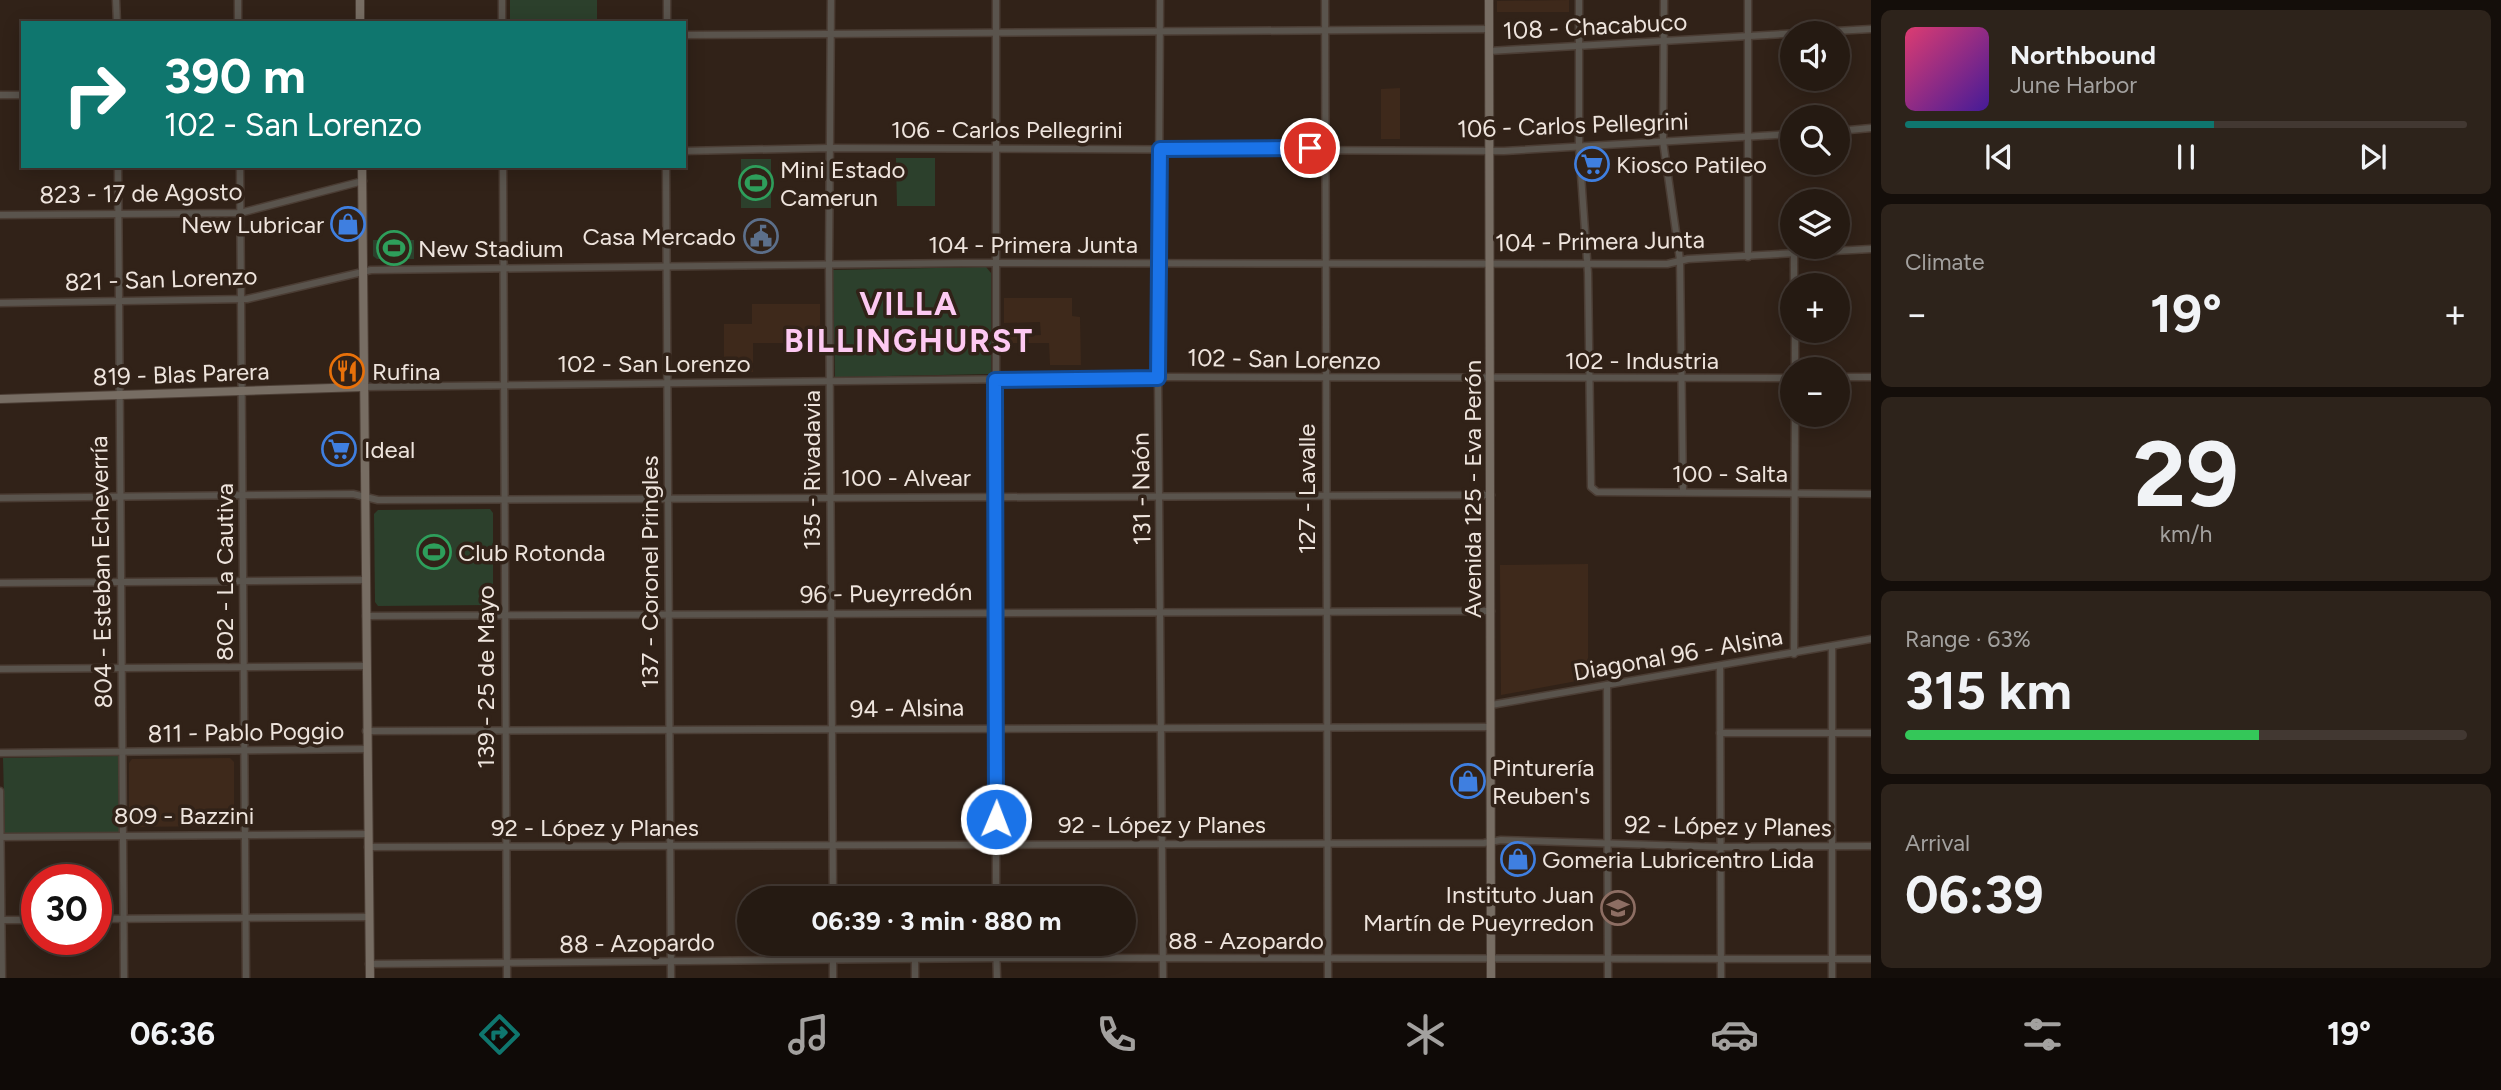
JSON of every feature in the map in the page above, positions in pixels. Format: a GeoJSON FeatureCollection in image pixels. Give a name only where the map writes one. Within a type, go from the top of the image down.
{"type":"FeatureCollection","features":[{"type":"Feature","properties":{"kind":"main road"},"geometry":{"type":"LineString","coordinates":[[360,0],[360,21]]}},
{"type":"Feature","properties":{"kind":"main road","name":"Avenida 125 - Eva Perón"},"geometry":{"type":"LineString","coordinates":[[1489,0],[1492,380],[1491,978]]}},
{"type":"Feature","properties":{"kind":"main road"},"geometry":{"type":"LineString","coordinates":[[362,168],[370,978]]}},
{"type":"Feature","properties":{"kind":"main road","name":"819 - Blas Parera"},"geometry":{"type":"LineString","coordinates":[[0,399],[363,387]]}},
{"type":"Feature","properties":{"kind":"street"},"geometry":{"type":"LineString","coordinates":[[116,0],[117,21]]}},
{"type":"Feature","properties":{"kind":"street"},"geometry":{"type":"LineString","coordinates":[[238,0],[238,21]]}},
{"type":"Feature","properties":{"kind":"street"},"geometry":{"type":"LineString","coordinates":[[502,0],[502,21]]}},
{"type":"Feature","properties":{"kind":"street"},"geometry":{"type":"LineString","coordinates":[[667,0],[667,21]]}},
{"type":"Feature","properties":{"kind":"street","name":"135 - Rivadavia"},"geometry":{"type":"LineString","coordinates":[[831,0],[829,266],[833,886]]}},
{"type":"Feature","properties":{"kind":"street"},"geometry":{"type":"LineString","coordinates":[[996,0],[996,886]]}},
{"type":"Feature","properties":{"kind":"street","name":"131 - Naón"},"geometry":{"type":"LineString","coordinates":[[1160,0],[1158,378],[1163,978]]}},
{"type":"Feature","properties":{"kind":"street","name":"127 - Lavalle"},"geometry":{"type":"LineString","coordinates":[[1325,0],[1324,379],[1328,978]]}},
{"type":"Feature","properties":{"kind":"street"},"geometry":{"type":"LineString","coordinates":[[1579,0],[1579,148],[1587,263],[1587,379]]}},
{"type":"Feature","properties":{"kind":"street"},"geometry":{"type":"LineString","coordinates":[[1664,0],[1663,141],[1680,260],[1684,492]]}},
{"type":"Feature","properties":{"kind":"street"},"geometry":{"type":"LineString","coordinates":[[1748,0],[1748,257]]}},
{"type":"Feature","properties":{"kind":"street","name":"108 - Chacabuco"},"geometry":{"type":"LineString","coordinates":[[686,35],[1160,32],[1325,28],[1489,29]]}},
{"type":"Feature","properties":{"kind":"street","name":"108 - Chacabuco"},"geometry":{"type":"LineString","coordinates":[[1489,51],[1871,29]]}},
{"type":"Feature","properties":{"kind":"street"},"geometry":{"type":"LineString","coordinates":[[0,95],[21,95]]}},
{"type":"Feature","properties":{"kind":"street"},"geometry":{"type":"LineString","coordinates":[[1850,130],[1871,128]]}},
{"type":"Feature","properties":{"kind":"street","name":"106 - Carlos Pellegrini"},"geometry":{"type":"LineString","coordinates":[[686,151],[830,148],[1489,150],[1579,148],[1780,135]]}},
{"type":"Feature","properties":{"kind":"street","name":"804 - Esteban Echeverría"},"geometry":{"type":"LineString","coordinates":[[118,168],[124,978]]}},
{"type":"Feature","properties":{"kind":"street","name":"802 - La Cautiva"},"geometry":{"type":"LineString","coordinates":[[240,168],[246,978]]}},
{"type":"Feature","properties":{"kind":"street","name":"139 - 25 de Mayo"},"geometry":{"type":"LineString","coordinates":[[503,168],[503,616],[508,978]]}},
{"type":"Feature","properties":{"kind":"street","name":"137 - Coronel Pringles"},"geometry":{"type":"LineString","coordinates":[[666,168],[671,978]]}},
{"type":"Feature","properties":{"kind":"street","name":"823 - 17 de Agosto"},"geometry":{"type":"LineString","coordinates":[[0,215],[240,213],[363,181]]}},
{"type":"Feature","properties":{"kind":"street","name":"104 - Primera Junta"},"geometry":{"type":"LineString","coordinates":[[1850,250],[1871,249]]}},
{"type":"Feature","properties":{"kind":"street","name":"104 - Primera Junta"},"geometry":{"type":"LineString","coordinates":[[363,271],[1324,262],[1667,264],[1680,260],[1780,255]]}},
{"type":"Feature","properties":{"kind":"street","name":"821 - San Lorenzo"},"geometry":{"type":"LineString","coordinates":[[0,303],[241,299],[363,271]]}},
{"type":"Feature","properties":{"kind":"street"},"geometry":{"type":"LineString","coordinates":[[1850,377],[1871,377]]}},
{"type":"Feature","properties":{"kind":"street","name":"102 - San Lorenzo"},"geometry":{"type":"LineString","coordinates":[[363,387],[1158,378],[1492,380]]}},
{"type":"Feature","properties":{"kind":"street","name":"102 - Industria"},"geometry":{"type":"LineString","coordinates":[[1492,380],[1780,378]]}},
{"type":"Feature","properties":{"kind":"street","name":"100 - Salta"},"geometry":{"type":"LineString","coordinates":[[1587,379],[1591,487],[1597,492],[1871,494]]}},
{"type":"Feature","properties":{"kind":"street"},"geometry":{"type":"LineString","coordinates":[[1794,654],[1795,427]]}},
{"type":"Feature","properties":{"kind":"street","name":"100 - Alvear"},"geometry":{"type":"LineString","coordinates":[[0,498],[364,496],[378,500],[1491,495]]}},
{"type":"Feature","properties":{"kind":"street"},"geometry":{"type":"LineString","coordinates":[[0,583],[365,580]]}},
{"type":"Feature","properties":{"kind":"street","name":"96 - Pueyrredón"},"geometry":{"type":"LineString","coordinates":[[366,616],[995,611],[1491,611]]}},
{"type":"Feature","properties":{"kind":"street","name":"Diagonal 96 - Alsina"},"geometry":{"type":"LineString","coordinates":[[1491,705],[1871,639]]}},
{"type":"Feature","properties":{"kind":"street"},"geometry":{"type":"LineString","coordinates":[[1832,647],[1832,978]]}},
{"type":"Feature","properties":{"kind":"street"},"geometry":{"type":"LineString","coordinates":[[0,669],[365,666]]}},
{"type":"Feature","properties":{"kind":"street"},"geometry":{"type":"LineString","coordinates":[[1720,666],[1721,978]]}},
{"type":"Feature","properties":{"kind":"street"},"geometry":{"type":"LineString","coordinates":[[1607,685],[1608,978]]}},
{"type":"Feature","properties":{"kind":"street","name":"94 - Alsina"},"geometry":{"type":"LineString","coordinates":[[366,731],[997,726],[1490,727]]}},
{"type":"Feature","properties":{"kind":"street"},"geometry":{"type":"LineString","coordinates":[[1720,733],[1871,733]]}},
{"type":"Feature","properties":{"kind":"street","name":"811 - Pablo Poggio"},"geometry":{"type":"LineString","coordinates":[[0,753],[367,749]]}},
{"type":"Feature","properties":{"kind":"street"},"geometry":{"type":"LineString","coordinates":[[0,791],[2,978]]}},
{"type":"Feature","properties":{"kind":"street","name":"809 - Bazzini"},"geometry":{"type":"LineString","coordinates":[[0,837],[368,834]]}},
{"type":"Feature","properties":{"kind":"street","name":"92 - López y Planes"},"geometry":{"type":"LineString","coordinates":[[368,847],[1161,842],[1871,846]]}},
{"type":"Feature","properties":{"kind":"street"},"geometry":{"type":"LineString","coordinates":[[112,919],[369,917]]}},
{"type":"Feature","properties":{"kind":"street"},"geometry":{"type":"LineString","coordinates":[[1,920],[21,920]]}},
{"type":"Feature","properties":{"kind":"street"},"geometry":{"type":"LineString","coordinates":[[996,958],[996,978]]}},
{"type":"Feature","properties":{"kind":"street","name":"88 - Azopardo"},"geometry":{"type":"LineString","coordinates":[[369,964],[996,958],[1871,960]]}},
{"type":"Feature","properties":{"kind":"street"},"geometry":{"type":"LineString","coordinates":[[833,959],[833,978]]}},
{"type":"Feature","properties":{"kind":"street"},"geometry":{"type":"LineString","coordinates":[[915,959],[915,978]]}},
{"type":"Feature","properties":{"kind":"shaded area"},"geometry":{"type":"Polygon","coordinates":[[[1569,0],[1569,12],[1497,12],[1497,1],[1569,0]]]}},
{"type":"Feature","properties":{"kind":"shaded area"},"geometry":{"type":"Polygon","coordinates":[[[1400,88],[1400,139],[1381,139],[1381,89],[1400,88]]]}},
{"type":"Feature","properties":{"kind":"shaded area"},"geometry":{"type":"Polygon","coordinates":[[[1004,298],[1072,298],[1072,316],[1080,317],[1081,365],[1050,365],[1049,343],[1005,343],[1004,337],[1041,335],[1040,322],[1004,323],[1004,298]]]}},
{"type":"Feature","properties":{"kind":"shaded area"},"geometry":{"type":"Polygon","coordinates":[[[752,304],[820,304],[820,343],[753,343],[753,372],[724,372],[724,324],[752,324],[752,304]]]}},
{"type":"Feature","properties":{"kind":"shaded area"},"geometry":{"type":"Polygon","coordinates":[[[1588,564],[1588,679],[1501,695],[1500,565],[1588,564]]]}},
{"type":"Feature","properties":{"kind":"shaded area"},"geometry":{"type":"Polygon","coordinates":[[[230,758],[234,762],[234,822],[231,826],[133,827],[129,823],[129,763],[132,759],[230,758]]]}},
{"type":"Feature","properties":{"kind":"green space"},"geometry":{"type":"Polygon","coordinates":[[[510,0],[597,0],[597,21],[510,21],[510,0]]]}},
{"type":"Feature","properties":{"kind":"green space"},"geometry":{"type":"Polygon","coordinates":[[[896,158],[935,158],[935,206],[897,206],[896,158]]]}},
{"type":"Feature","properties":{"kind":"green space","name":"Mini Estado Camerun"},"geometry":{"type":"Polygon","coordinates":[[[741,159],[771,159],[771,208],[741,208],[741,159]]]}},
{"type":"Feature","properties":{"kind":"green space","name":"New Stadium"},"geometry":{"type":"Polygon","coordinates":[[[373,240],[414,240],[414,259],[377,259],[373,256],[373,240]]]}},
{"type":"Feature","properties":{"kind":"green space"},"geometry":{"type":"Polygon","coordinates":[[[986,267],[991,273],[991,374],[835,377],[833,270],[986,267]]]}},
{"type":"Feature","properties":{"kind":"green space","name":"Club Rotonda"},"geometry":{"type":"Polygon","coordinates":[[[490,509],[493,513],[493,602],[490,605],[378,606],[375,602],[374,514],[378,510],[490,509]]]}},
{"type":"Feature","properties":{"kind":"green space"},"geometry":{"type":"Polygon","coordinates":[[[118,756],[119,832],[5,833],[3,758],[118,756]]]}},
{"type":"Feature","properties":{"kind":"place","name":"Kiosco Patileo"},"geometry":{"type":"Point","coordinates":[1592,164]}},
{"type":"Feature","properties":{"kind":"place","name":"Mini Estado Camerun"},"geometry":{"type":"Point","coordinates":[756,183]}},
{"type":"Feature","properties":{"kind":"place","name":"New Lubricar"},"geometry":{"type":"Point","coordinates":[348,224]}},
{"type":"Feature","properties":{"kind":"place","name":"Casa Mercado"},"geometry":{"type":"Point","coordinates":[761,236]}},
{"type":"Feature","properties":{"kind":"place","name":"New Stadium"},"geometry":{"type":"Point","coordinates":[394,248]}},
{"type":"Feature","properties":{"kind":"place","name":"Rufina"},"geometry":{"type":"Point","coordinates":[347,371]}},
{"type":"Feature","properties":{"kind":"place","name":"Ideal"},"geometry":{"type":"Point","coordinates":[339,449]}},
{"type":"Feature","properties":{"kind":"place","name":"Club Rotonda"},"geometry":{"type":"Point","coordinates":[434,552]}},
{"type":"Feature","properties":{"kind":"place","name":"Pinturería Reuben's"},"geometry":{"type":"Point","coordinates":[1468,781]}},
{"type":"Feature","properties":{"kind":"place","name":"Gomeria Lubricentro Lida"},"geometry":{"type":"Point","coordinates":[1518,859]}},
{"type":"Feature","properties":{"kind":"place","name":"Instituto Juan Martín de Pueyrredon"},"geometry":{"type":"Point","coordinates":[1618,908]}},
{"type":"Feature","properties":{"kind":"district","name":"VILLA BILLINGHURST"},"geometry":{"type":"Point","coordinates":[909,322]}},
{"type":"Feature","properties":{"kind":"route"},"geometry":{"type":"LineString","coordinates":[[996,819],[995,380],[1158,378],[1160,149],[1310,148]]}}]}
